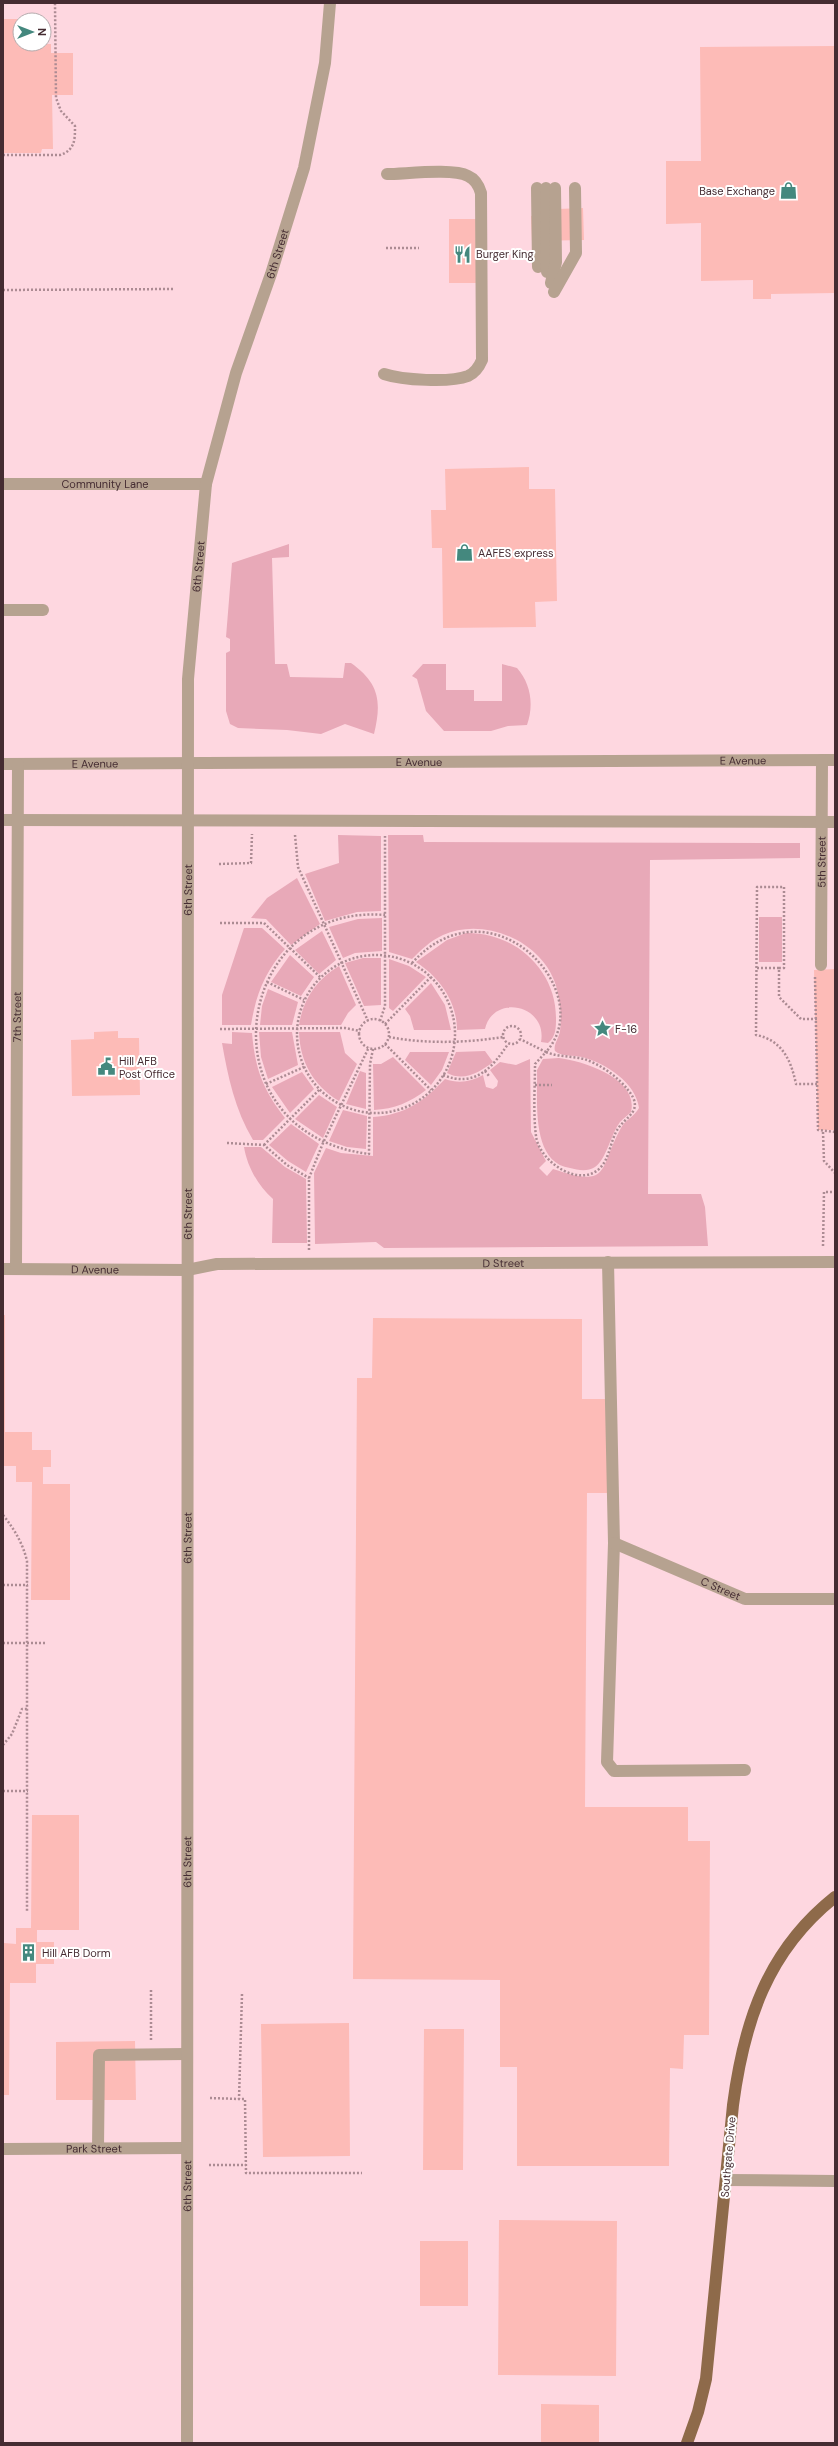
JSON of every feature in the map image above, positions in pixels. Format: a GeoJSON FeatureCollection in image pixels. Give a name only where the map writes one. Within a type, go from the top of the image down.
{"type":"FeatureCollection","features":[{"type":"Feature","properties":{"kind":"main road","name":"Southgate Drive"},"geometry":{"type":"LineString","coordinates":[[687,2443],[698,2412],[706,2379],[738,2064],[750,2019],[767,1980],[790,1944],[813,1917],[835,1897]]}},
{"type":"Feature","properties":{"kind":"street","name":"6th Street"},"geometry":{"type":"LineString","coordinates":[[187,2443],[186,2054],[188,680],[206,484],[236,373],[271,274],[304,168],[325,63],[330,3]]}},
{"type":"Feature","properties":{"kind":"street"},"geometry":{"type":"LineString","coordinates":[[384,374],[400,379],[456,378],[469,376],[477,370],[482,360],[481,193],[478,185],[469,176],[457,172],[387,174]]}},
{"type":"Feature","properties":{"kind":"street"},"geometry":{"type":"LineString","coordinates":[[546,188],[556,262],[547,278],[546,188]]}},
{"type":"Feature","properties":{"kind":"street"},"geometry":{"type":"LineString","coordinates":[[547,278],[576,253],[576,188]]}},
{"type":"Feature","properties":{"kind":"street","name":"Community Lane"},"geometry":{"type":"LineString","coordinates":[[3,484],[206,484]]}},
{"type":"Feature","properties":{"kind":"street"},"geometry":{"type":"LineString","coordinates":[[3,610],[43,610]]}},
{"type":"Feature","properties":{"kind":"street","name":"5th Street"},"geometry":{"type":"LineString","coordinates":[[821,965],[822,760]]}},
{"type":"Feature","properties":{"kind":"street","name":"E Avenue"},"geometry":{"type":"LineString","coordinates":[[3,764],[835,760]]}},
{"type":"Feature","properties":{"kind":"street","name":"7th Street"},"geometry":{"type":"LineString","coordinates":[[16,1269],[18,764]]}},
{"type":"Feature","properties":{"kind":"street"},"geometry":{"type":"LineString","coordinates":[[3,820],[835,822]]}},
{"type":"Feature","properties":{"kind":"street"},"geometry":{"type":"LineString","coordinates":[[608,1262],[614,1543],[607,1762],[614,1771],[745,1770]]}},
{"type":"Feature","properties":{"kind":"street","name":"D Street"},"geometry":{"type":"LineString","coordinates":[[187,1270],[217,1264],[835,1262]]}},
{"type":"Feature","properties":{"kind":"street","name":"D Avenue"},"geometry":{"type":"LineString","coordinates":[[3,1269],[187,1270]]}},
{"type":"Feature","properties":{"kind":"street","name":"C Street"},"geometry":{"type":"LineString","coordinates":[[614,1543],[745,1599],[835,1599]]}},
{"type":"Feature","properties":{"kind":"street"},"geometry":{"type":"LineString","coordinates":[[98,2148],[99,2054],[186,2054]]}},
{"type":"Feature","properties":{"kind":"street","name":"Park Street"},"geometry":{"type":"LineString","coordinates":[[3,2149],[186,2148]]}},
{"type":"Feature","properties":{"kind":"street"},"geometry":{"type":"LineString","coordinates":[[726,2180],[835,2181]]}},
{"type":"Feature","properties":{"kind":"path"},"geometry":{"type":"LineString","coordinates":[[3,155],[60,155],[67,153],[74,145],[75,126],[61,111],[56,98],[55,3]]}},
{"type":"Feature","properties":{"kind":"path"},"geometry":{"type":"LineString","coordinates":[[386,248],[419,248]]}},
{"type":"Feature","properties":{"kind":"path"},"geometry":{"type":"LineString","coordinates":[[3,290],[173,289]]}},
{"type":"Feature","properties":{"kind":"path"},"geometry":{"type":"LineString","coordinates":[[219,864],[251,863],[252,834]]}},
{"type":"Feature","properties":{"kind":"path"},"geometry":{"type":"LineString","coordinates":[[295,834],[298,867],[368,1021]]}},
{"type":"Feature","properties":{"kind":"path"},"geometry":{"type":"LineString","coordinates":[[380,1020],[385,1006],[385,834]]}},
{"type":"Feature","properties":{"kind":"path"},"geometry":{"type":"LineString","coordinates":[[757,968],[784,968],[784,887],[757,887],[756,1035],[770,1039],[784,1052],[793,1070],[796,1084],[817,1084]]}},
{"type":"Feature","properties":{"kind":"path"},"geometry":{"type":"LineString","coordinates":[[373,1049],[370,1064],[371,1113],[369,1154],[352,1152],[323,1143],[305,1132],[278,1104],[266,1084],[258,1061],[255,1028],[258,1010],[267,982],[291,949],[325,925],[360,916],[385,915]]}},
{"type":"Feature","properties":{"kind":"path"},"geometry":{"type":"LineString","coordinates":[[220,924],[264,923],[320,977]]}},
{"type":"Feature","properties":{"kind":"path"},"geometry":{"type":"LineString","coordinates":[[412,963],[437,941],[469,931],[500,935],[515,942],[530,952],[544,966],[556,994],[559,1025],[556,1038],[546,1052],[535,1064],[536,1137],[543,1154],[558,1168],[569,1172],[592,1174],[606,1159],[620,1125],[632,1115],[635,1109],[634,1101],[629,1090],[595,1063],[546,1052],[520,1039]]}},
{"type":"Feature","properties":{"kind":"path"},"geometry":{"type":"LineString","coordinates":[[367,955],[386,955],[412,963],[431,977],[441,989],[449,1005],[454,1025],[454,1041],[450,1060],[443,1075],[431,1090],[415,1103],[401,1109],[371,1113],[342,1106],[319,1090],[304,1067],[297,1047],[296,1028],[304,1000],[320,977],[342,962],[367,955]]}},
{"type":"Feature","properties":{"kind":"path"},"geometry":{"type":"LineString","coordinates":[[821,965],[816,965],[814,970],[817,1019],[818,1130],[823,1132],[835,1132]]}},
{"type":"Feature","properties":{"kind":"path"},"geometry":{"type":"LineString","coordinates":[[779,968],[779,997],[801,1019],[817,1019]]}},
{"type":"Feature","properties":{"kind":"path"},"geometry":{"type":"LineString","coordinates":[[385,1024],[431,977]]}},
{"type":"Feature","properties":{"kind":"path"},"geometry":{"type":"LineString","coordinates":[[267,982],[304,1000]]}},
{"type":"Feature","properties":{"kind":"path"},"geometry":{"type":"LineString","coordinates":[[380,1020],[385,1024],[389,1037],[385,1044],[373,1049],[362,1042],[360,1031],[368,1021],[380,1020]]}},
{"type":"Feature","properties":{"kind":"path"},"geometry":{"type":"LineString","coordinates":[[513,1026],[520,1030],[520,1039],[515,1044],[508,1044],[503,1037],[505,1029],[513,1026]]}},
{"type":"Feature","properties":{"kind":"path"},"geometry":{"type":"LineString","coordinates":[[220,1029],[345,1028],[360,1031]]}},
{"type":"Feature","properties":{"kind":"path"},"geometry":{"type":"LineString","coordinates":[[389,1037],[413,1041],[454,1041],[503,1037]]}},
{"type":"Feature","properties":{"kind":"path"},"geometry":{"type":"LineString","coordinates":[[385,1044],[431,1090]]}},
{"type":"Feature","properties":{"kind":"path"},"geometry":{"type":"LineString","coordinates":[[443,1075],[463,1080],[472,1078],[485,1071],[497,1060],[508,1044]]}},
{"type":"Feature","properties":{"kind":"path"},"geometry":{"type":"LineString","coordinates":[[309,1250],[309,1178],[323,1143],[369,1047]]}},
{"type":"Feature","properties":{"kind":"path"},"geometry":{"type":"LineString","coordinates":[[266,1084],[304,1067]]}},
{"type":"Feature","properties":{"kind":"path"},"geometry":{"type":"LineString","coordinates":[[485,1071],[489,1076]]}},
{"type":"Feature","properties":{"kind":"path"},"geometry":{"type":"LineString","coordinates":[[535,1085],[552,1085]]}},
{"type":"Feature","properties":{"kind":"path"},"geometry":{"type":"LineString","coordinates":[[264,1145],[319,1090]]}},
{"type":"Feature","properties":{"kind":"path"},"geometry":{"type":"LineString","coordinates":[[823,1132],[824,1162],[835,1173]]}},
{"type":"Feature","properties":{"kind":"path"},"geometry":{"type":"LineString","coordinates":[[227,1143],[264,1145],[287,1165],[309,1178]]}},
{"type":"Feature","properties":{"kind":"path"},"geometry":{"type":"LineString","coordinates":[[823,1246],[824,1192],[835,1192]]}},
{"type":"Feature","properties":{"kind":"path"},"geometry":{"type":"LineString","coordinates":[[3,1516],[14,1529],[24,1548],[27,1562],[27,1911]]}},
{"type":"Feature","properties":{"kind":"path"},"geometry":{"type":"LineString","coordinates":[[3,1585],[28,1585]]}},
{"type":"Feature","properties":{"kind":"path"},"geometry":{"type":"LineString","coordinates":[[3,1643],[45,1643]]}},
{"type":"Feature","properties":{"kind":"path"},"geometry":{"type":"LineString","coordinates":[[3,1745],[12,1734],[22,1709],[28,1709]]}},
{"type":"Feature","properties":{"kind":"path"},"geometry":{"type":"LineString","coordinates":[[3,1792],[28,1792]]}},
{"type":"Feature","properties":{"kind":"path"},"geometry":{"type":"LineString","coordinates":[[151,1989],[151,2040]]}},
{"type":"Feature","properties":{"kind":"path"},"geometry":{"type":"LineString","coordinates":[[239,2099],[242,1994]]}},
{"type":"Feature","properties":{"kind":"path"},"geometry":{"type":"LineString","coordinates":[[210,2098],[245,2099],[246,2173],[362,2173]]}},
{"type":"Feature","properties":{"kind":"path"},"geometry":{"type":"LineString","coordinates":[[209,2165],[246,2165]]}},
{"type":"Feature","properties":{"kind":"shaded area"},"geometry":{"type":"Polygon","coordinates":[[[289,544],[289,557],[272,558],[275,664],[287,664],[290,677],[343,678],[345,663],[351,663],[368,678],[376,694],[378,712],[374,734],[345,724],[321,734],[287,730],[238,728],[230,724],[226,711],[226,653],[230,651],[230,639],[226,637],[232,563],[289,544]]]}},
{"type":"Feature","properties":{"kind":"shaded area"},"geometry":{"type":"Polygon","coordinates":[[[423,664],[446,664],[446,690],[474,690],[474,701],[502,701],[502,664],[517,668],[522,674],[530,695],[531,702],[527,725],[508,726],[491,731],[444,731],[426,711],[417,679],[412,676],[423,664]]]}},
{"type":"Feature","properties":{"kind":"shaded area"},"geometry":{"type":"Polygon","coordinates":[[[338,835],[381,836],[381,911],[357,912],[325,921],[305,874],[339,863],[338,835]]]}},
{"type":"Feature","properties":{"kind":"shaded area"},"geometry":{"type":"Polygon","coordinates":[[[388,835],[423,835],[424,842],[800,843],[800,858],[650,860],[648,1194],[701,1194],[705,1207],[708,1246],[384,1248],[376,1242],[315,1244],[314,1173],[326,1148],[341,1153],[373,1156],[373,1117],[395,1113],[413,1106],[445,1079],[464,1082],[483,1075],[486,1087],[493,1089],[497,1086],[498,1081],[490,1070],[500,1062],[516,1065],[530,1059],[531,1132],[546,1161],[539,1168],[547,1176],[553,1169],[572,1175],[585,1177],[594,1176],[605,1164],[621,1128],[639,1108],[637,1099],[632,1090],[626,1082],[610,1069],[582,1057],[568,1056],[555,1051],[561,1020],[557,989],[550,972],[540,958],[527,946],[511,937],[494,931],[477,929],[459,930],[438,937],[412,959],[389,952],[388,835]]]}},
{"type":"Feature","properties":{"kind":"shaded area"},"geometry":{"type":"Polygon","coordinates":[[[297,878],[320,924],[291,945],[266,919],[251,918],[267,898],[297,878]]]}},
{"type":"Feature","properties":{"kind":"shaded area"},"geometry":{"type":"Polygon","coordinates":[[[759,917],[782,917],[782,962],[759,962],[759,917]]]}},
{"type":"Feature","properties":{"kind":"shaded area"},"geometry":{"type":"Polygon","coordinates":[[[382,918],[382,951],[355,953],[343,958],[329,927],[358,919],[382,918]]]}},
{"type":"Feature","properties":{"kind":"shaded area"},"geometry":{"type":"Polygon","coordinates":[[[244,928],[262,928],[285,949],[272,966],[262,984],[251,1025],[222,1025],[222,995],[244,928]]]}},
{"type":"Feature","properties":{"kind":"shaded area"},"geometry":{"type":"Polygon","coordinates":[[[322,931],[336,960],[319,974],[295,950],[322,931]]]}},
{"type":"Feature","properties":{"kind":"shaded area"},"geometry":{"type":"Polygon","coordinates":[[[466,933],[484,934],[500,939],[516,947],[529,957],[540,969],[549,984],[554,1000],[556,1028],[551,1041],[548,1043],[541,1042],[541,1029],[536,1019],[528,1012],[519,1008],[508,1008],[498,1011],[490,1018],[485,1029],[457,1030],[454,1009],[445,991],[432,975],[416,962],[447,940],[466,933]]]}},
{"type":"Feature","properties":{"kind":"shaded area"},"geometry":{"type":"Polygon","coordinates":[[[290,955],[314,977],[301,996],[271,982],[290,955]]]}},
{"type":"Feature","properties":{"kind":"shaded area"},"geometry":{"type":"Polygon","coordinates":[[[363,958],[381,958],[381,1005],[364,1006],[345,963],[363,958]]]}},
{"type":"Feature","properties":{"kind":"shaded area"},"geometry":{"type":"Polygon","coordinates":[[[389,959],[409,966],[426,977],[393,1011],[389,1008],[389,959]]]}},
{"type":"Feature","properties":{"kind":"shaded area"},"geometry":{"type":"Polygon","coordinates":[[[339,966],[356,1005],[348,1013],[341,1025],[299,1025],[304,1007],[312,991],[324,977],[339,966]]]}},
{"type":"Feature","properties":{"kind":"shaded area"},"geometry":{"type":"Polygon","coordinates":[[[431,983],[445,1005],[451,1030],[414,1030],[410,1016],[405,1009],[431,983]]]}},
{"type":"Feature","properties":{"kind":"shaded area"},"geometry":{"type":"Polygon","coordinates":[[[268,989],[298,1002],[292,1025],[260,1025],[262,1006],[268,989]]]}},
{"type":"Feature","properties":{"kind":"shaded area"},"geometry":{"type":"Polygon","coordinates":[[[232,1032],[252,1033],[255,1058],[261,1078],[277,1108],[285,1118],[263,1140],[253,1140],[241,1117],[233,1093],[222,1043],[232,1044],[232,1032]]]}},
{"type":"Feature","properties":{"kind":"shaded area"},"geometry":{"type":"Polygon","coordinates":[[[259,1032],[292,1032],[298,1065],[268,1079],[261,1057],[259,1032]]]}},
{"type":"Feature","properties":{"kind":"shaded area"},"geometry":{"type":"Polygon","coordinates":[[[299,1032],[340,1032],[345,1053],[357,1064],[339,1101],[322,1088],[310,1072],[302,1053],[299,1032]]]}},
{"type":"Feature","properties":{"kind":"shaded area"},"geometry":{"type":"Polygon","coordinates":[[[485,1051],[493,1062],[483,1069],[472,1075],[466,1076],[453,1076],[447,1073],[456,1052],[485,1051]]]}},
{"type":"Feature","properties":{"kind":"shaded area"},"geometry":{"type":"Polygon","coordinates":[[[410,1052],[449,1052],[442,1070],[431,1085],[405,1060],[410,1052]]]}},
{"type":"Feature","properties":{"kind":"shaded area"},"geometry":{"type":"Polygon","coordinates":[[[393,1057],[426,1090],[402,1104],[374,1110],[373,1064],[381,1064],[393,1057]]]}},
{"type":"Feature","properties":{"kind":"shaded area"},"geometry":{"type":"Polygon","coordinates":[[[559,1058],[582,1063],[607,1074],[618,1081],[627,1090],[631,1100],[631,1112],[620,1122],[599,1164],[589,1170],[570,1168],[557,1163],[548,1154],[542,1142],[537,1112],[537,1070],[543,1059],[559,1058]]]}},
{"type":"Feature","properties":{"kind":"shaded area"},"geometry":{"type":"Polygon","coordinates":[[[360,1071],[366,1073],[366,1109],[346,1104],[360,1071]]]}},
{"type":"Feature","properties":{"kind":"shaded area"},"geometry":{"type":"Polygon","coordinates":[[[302,1072],[314,1089],[290,1113],[272,1087],[302,1072]]]}},
{"type":"Feature","properties":{"kind":"shaded area"},"geometry":{"type":"Polygon","coordinates":[[[319,1095],[337,1107],[323,1138],[295,1119],[319,1095]]]}},
{"type":"Feature","properties":{"kind":"shaded area"},"geometry":{"type":"Polygon","coordinates":[[[343,1110],[367,1116],[366,1149],[347,1147],[329,1141],[343,1110]]]}},
{"type":"Feature","properties":{"kind":"shaded area"},"geometry":{"type":"Polygon","coordinates":[[[291,1124],[319,1144],[306,1172],[288,1161],[269,1145],[291,1124]]]}},
{"type":"Feature","properties":{"kind":"shaded area"},"geometry":{"type":"Polygon","coordinates":[[[244,1147],[261,1147],[285,1167],[306,1179],[307,1243],[272,1243],[273,1199],[258,1182],[254,1175],[245,1154],[244,1147]]]}},
{"type":"Feature","properties":{"kind":"building"},"geometry":{"type":"Polygon","coordinates":[[[3,19],[12,19],[12,52],[73,53],[73,95],[52,95],[53,149],[42,149],[41,153],[3,153],[3,19]]]}},
{"type":"Feature","properties":{"kind":"building"},"geometry":{"type":"Polygon","coordinates":[[[835,46],[835,293],[771,294],[771,299],[753,299],[753,280],[701,281],[701,223],[666,224],[666,161],[701,161],[700,47],[835,46]]]}},
{"type":"Feature","properties":{"kind":"building"},"geometry":{"type":"Polygon","coordinates":[[[583,208],[584,240],[532,241],[531,216],[558,215],[558,209],[583,208]]]}},
{"type":"Feature","properties":{"kind":"building"},"geometry":{"type":"Polygon","coordinates":[[[449,219],[477,219],[476,283],[449,283],[449,219]]]}},
{"type":"Feature","properties":{"kind":"building"},"geometry":{"type":"Polygon","coordinates":[[[529,467],[529,489],[555,489],[557,601],[535,602],[536,627],[443,628],[442,548],[432,548],[431,510],[446,510],[445,469],[529,467]]]}},
{"type":"Feature","properties":{"kind":"building"},"geometry":{"type":"Polygon","coordinates":[[[835,969],[835,1130],[818,1130],[814,970],[835,969]]]}},
{"type":"Feature","properties":{"kind":"building","name":"Hill AFB Post Office"},"geometry":{"type":"Polygon","coordinates":[[[118,1031],[118,1038],[139,1038],[140,1095],[72,1096],[71,1040],[94,1039],[94,1032],[118,1031]]]}},
{"type":"Feature","properties":{"kind":"building"},"geometry":{"type":"Polygon","coordinates":[[[3,1315],[5,1315],[5,1432],[32,1432],[32,1450],[51,1450],[51,1467],[43,1467],[43,1484],[70,1484],[70,1600],[31,1600],[32,1482],[16,1482],[16,1466],[3,1466],[3,1315]]]}},
{"type":"Feature","properties":{"kind":"building"},"geometry":{"type":"Polygon","coordinates":[[[373,1318],[582,1319],[582,1399],[609,1399],[608,1493],[587,1493],[585,1807],[688,1807],[688,1841],[710,1841],[709,2035],[684,2035],[683,2069],[670,2068],[669,2166],[517,2166],[517,2067],[500,2067],[500,1980],[353,1979],[357,1378],[372,1378],[373,1318]]]}},
{"type":"Feature","properties":{"kind":"building","name":"Hill AFB Dorm"},"geometry":{"type":"Polygon","coordinates":[[[32,1815],[79,1815],[79,1930],[37,1930],[37,1942],[54,1942],[54,1964],[36,1964],[36,1983],[10,1983],[9,2095],[3,2095],[4,1943],[16,1944],[16,1928],[31,1928],[32,1815]]]}},
{"type":"Feature","properties":{"kind":"building"},"geometry":{"type":"Polygon","coordinates":[[[349,2023],[350,2156],[263,2157],[261,2024],[349,2023]]]}},
{"type":"Feature","properties":{"kind":"building"},"geometry":{"type":"Polygon","coordinates":[[[424,2029],[464,2029],[463,2170],[423,2170],[424,2029]]]}},
{"type":"Feature","properties":{"kind":"building"},"geometry":{"type":"Polygon","coordinates":[[[135,2041],[136,2100],[56,2100],[56,2042],[135,2041]]]}},
{"type":"Feature","properties":{"kind":"building"},"geometry":{"type":"Polygon","coordinates":[[[499,2220],[617,2221],[616,2376],[498,2375],[499,2220]]]}},
{"type":"Feature","properties":{"kind":"building"},"geometry":{"type":"Polygon","coordinates":[[[420,2241],[468,2241],[468,2306],[420,2306],[420,2241]]]}},
{"type":"Feature","properties":{"kind":"building"},"geometry":{"type":"Polygon","coordinates":[[[541,2404],[599,2405],[599,2443],[541,2443],[541,2404]]]}},
{"type":"Feature","properties":{"kind":"place","name":"Base Exchange"},"geometry":{"type":"Point","coordinates":[788,191]}},
{"type":"Feature","properties":{"kind":"place","name":"Burger King"},"geometry":{"type":"Point","coordinates":[463,254]}},
{"type":"Feature","properties":{"kind":"place","name":"AAFES express"},"geometry":{"type":"Point","coordinates":[465,553]}},
{"type":"Feature","properties":{"kind":"place","name":"F-16"},"geometry":{"type":"Point","coordinates":[602,1029]}},
{"type":"Feature","properties":{"kind":"place","name":"Hill AFB Post Office"},"geometry":{"type":"Point","coordinates":[106,1067]}},
{"type":"Feature","properties":{"kind":"place","name":"Hill AFB Dorm"},"geometry":{"type":"Point","coordinates":[29,1953]}}]}
